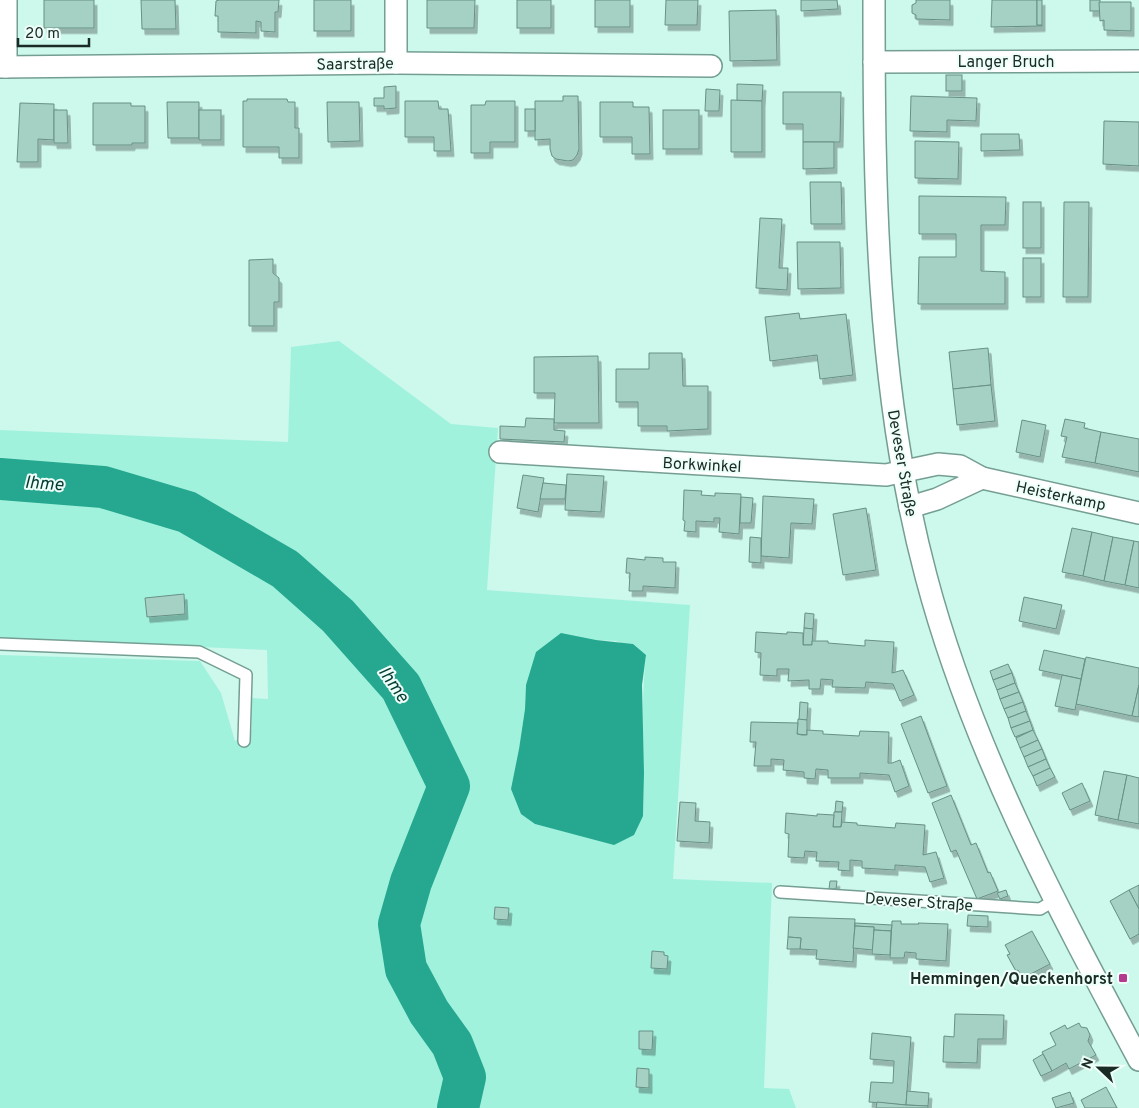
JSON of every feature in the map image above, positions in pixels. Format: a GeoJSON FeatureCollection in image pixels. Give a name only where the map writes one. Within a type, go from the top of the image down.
{"type":"FeatureCollection","features":[{"type":"Feature","properties":{"kind":"street"},"geometry":{"type":"LineString","coordinates":[[3,67],[6,0]]}},
{"type":"Feature","properties":{"kind":"street"},"geometry":{"type":"LineString","coordinates":[[396,0],[396,63]]}},
{"type":"Feature","properties":{"kind":"street","name":"Deveser Straße"},"geometry":{"type":"LineString","coordinates":[[874,0],[878,245],[886,358],[903,471],[926,577],[973,718],[1000,786],[1055,900],[1139,1060]]}},
{"type":"Feature","properties":{"kind":"street","name":"Langer Bruch"},"geometry":{"type":"LineString","coordinates":[[874,62],[1139,61]]}},
{"type":"Feature","properties":{"kind":"street","name":"Saarstraße"},"geometry":{"type":"LineString","coordinates":[[3,67],[396,63],[711,66]]}},
{"type":"Feature","properties":{"kind":"street","name":"Borkwinkel"},"geometry":{"type":"LineString","coordinates":[[500,452],[886,475],[903,471]]}},
{"type":"Feature","properties":{"kind":"street","name":"Heisterkamp"},"geometry":{"type":"LineString","coordinates":[[903,471],[938,464],[960,466],[982,478],[1139,513]]}},
{"type":"Feature","properties":{"kind":"street"},"geometry":{"type":"LineString","coordinates":[[910,507],[937,499],[982,478]]}},
{"type":"Feature","properties":{"kind":"lane"},"geometry":{"type":"LineString","coordinates":[[0,644],[199,652],[246,675],[244,741]]}},
{"type":"Feature","properties":{"kind":"lane","name":"Deveser Straße"},"geometry":{"type":"LineString","coordinates":[[780,892],[1040,909],[1055,900]]}},
{"type":"Feature","properties":{"kind":"shaded area"},"geometry":{"type":"Polygon","coordinates":[[[339,341],[451,424],[498,428],[487,590],[690,605],[673,879],[772,883],[764,1088],[789,1089],[796,1108],[0,1108],[0,655],[200,661],[221,693],[235,741],[252,729],[252,698],[268,699],[267,650],[0,638],[0,484],[101,492],[184,518],[280,573],[333,620],[335,605],[287,563],[190,505],[100,480],[0,473],[0,430],[288,442],[291,347],[339,341]],[[596,640],[526,685],[525,709],[519,749],[535,824],[570,833],[643,816],[643,695],[646,655],[616,641],[596,640]]]}},
{"type":"Feature","properties":{"kind":"shaded area"},"geometry":{"type":"Polygon","coordinates":[[[561,633],[596,640],[633,644],[646,655],[642,685],[643,816],[634,835],[614,845],[535,824],[521,814],[511,789],[525,709],[526,685],[536,652],[561,633]]]}},
{"type":"Feature","properties":{"kind":"building"},"geometry":{"type":"Polygon","coordinates":[[[44,0],[94,0],[94,28],[44,28],[44,0]]]}},
{"type":"Feature","properties":{"kind":"building"},"geometry":{"type":"Polygon","coordinates":[[[141,0],[175,0],[176,29],[142,29],[141,0]]]}},
{"type":"Feature","properties":{"kind":"building"},"geometry":{"type":"Polygon","coordinates":[[[279,0],[278,12],[275,12],[275,32],[261,31],[261,22],[256,21],[256,33],[218,32],[218,16],[215,16],[216,1],[279,0]]]}},
{"type":"Feature","properties":{"kind":"building"},"geometry":{"type":"Polygon","coordinates":[[[314,0],[351,0],[351,31],[314,31],[314,0]]]}},
{"type":"Feature","properties":{"kind":"building"},"geometry":{"type":"Polygon","coordinates":[[[427,0],[475,0],[474,28],[427,28],[427,0]]]}},
{"type":"Feature","properties":{"kind":"building"},"geometry":{"type":"Polygon","coordinates":[[[517,0],[551,0],[551,28],[517,28],[517,0]]]}},
{"type":"Feature","properties":{"kind":"building"},"geometry":{"type":"Polygon","coordinates":[[[595,0],[630,0],[630,27],[595,27],[595,0]]]}},
{"type":"Feature","properties":{"kind":"building"},"geometry":{"type":"Polygon","coordinates":[[[666,0],[698,0],[697,25],[665,25],[666,0]]]}},
{"type":"Feature","properties":{"kind":"building"},"geometry":{"type":"Polygon","coordinates":[[[801,0],[837,0],[838,9],[801,11],[801,0]]]}},
{"type":"Feature","properties":{"kind":"building"},"geometry":{"type":"Polygon","coordinates":[[[916,0],[950,0],[950,20],[916,19],[916,15],[912,13],[912,5],[916,3],[916,0]]]}},
{"type":"Feature","properties":{"kind":"building"},"geometry":{"type":"Polygon","coordinates":[[[992,0],[1037,0],[1037,25],[1042,26],[991,27],[992,0]]]}},
{"type":"Feature","properties":{"kind":"building"},"geometry":{"type":"Polygon","coordinates":[[[1037,0],[1042,0],[1042,25],[1037,25],[1037,0]]]}},
{"type":"Feature","properties":{"kind":"building"},"geometry":{"type":"Polygon","coordinates":[[[1090,0],[1100,0],[1100,11],[1090,11],[1090,0]]]}},
{"type":"Feature","properties":{"kind":"building"},"geometry":{"type":"Polygon","coordinates":[[[1099,2],[1131,2],[1131,31],[1104,30],[1104,20],[1100,21],[1099,2]]]}},
{"type":"Feature","properties":{"kind":"building"},"geometry":{"type":"Polygon","coordinates":[[[776,10],[777,60],[730,61],[729,11],[776,10]]]}},
{"type":"Feature","properties":{"kind":"building"},"geometry":{"type":"Polygon","coordinates":[[[946,75],[962,75],[962,91],[946,91],[946,75]]]}},
{"type":"Feature","properties":{"kind":"building"},"geometry":{"type":"Polygon","coordinates":[[[737,84],[763,85],[762,101],[737,101],[737,84]]]}},
{"type":"Feature","properties":{"kind":"building"},"geometry":{"type":"Polygon","coordinates":[[[396,86],[396,108],[384,109],[384,106],[374,106],[374,98],[384,98],[384,87],[396,86]]]}},
{"type":"Feature","properties":{"kind":"building"},"geometry":{"type":"Polygon","coordinates":[[[706,89],[720,90],[719,111],[705,111],[706,89]]]}},
{"type":"Feature","properties":{"kind":"building"},"geometry":{"type":"Polygon","coordinates":[[[783,92],[841,92],[840,142],[803,142],[803,124],[783,124],[783,92]]]}},
{"type":"Feature","properties":{"kind":"building"},"geometry":{"type":"Polygon","coordinates":[[[563,96],[578,96],[579,149],[573,160],[568,161],[556,159],[552,156],[550,139],[535,140],[535,101],[563,101],[563,96]]]}},
{"type":"Feature","properties":{"kind":"building"},"geometry":{"type":"Polygon","coordinates":[[[911,96],[977,98],[976,121],[947,120],[947,132],[910,131],[911,96]]]}},
{"type":"Feature","properties":{"kind":"building"},"geometry":{"type":"Polygon","coordinates":[[[247,99],[287,99],[288,102],[295,102],[295,128],[299,128],[299,158],[279,158],[279,147],[243,147],[243,101],[247,101],[247,99]]]}},
{"type":"Feature","properties":{"kind":"building"},"geometry":{"type":"Polygon","coordinates":[[[731,100],[762,101],[762,152],[731,152],[731,100]]]}},
{"type":"Feature","properties":{"kind":"building"},"geometry":{"type":"Polygon","coordinates":[[[405,101],[438,101],[439,109],[448,109],[451,151],[434,151],[434,137],[405,137],[405,101]]]}},
{"type":"Feature","properties":{"kind":"building"},"geometry":{"type":"Polygon","coordinates":[[[486,101],[515,101],[515,142],[490,142],[490,153],[471,153],[471,105],[485,105],[486,101]]]}},
{"type":"Feature","properties":{"kind":"building"},"geometry":{"type":"Polygon","coordinates":[[[167,102],[199,102],[199,138],[168,138],[167,102]]]}},
{"type":"Feature","properties":{"kind":"building"},"geometry":{"type":"Polygon","coordinates":[[[327,102],[359,102],[360,141],[328,142],[327,102]]]}},
{"type":"Feature","properties":{"kind":"building"},"geometry":{"type":"Polygon","coordinates":[[[600,102],[633,102],[633,107],[649,107],[650,154],[632,154],[632,137],[600,137],[600,102]]]}},
{"type":"Feature","properties":{"kind":"building"},"geometry":{"type":"Polygon","coordinates":[[[20,103],[54,104],[54,140],[38,139],[38,162],[17,162],[20,103]]]}},
{"type":"Feature","properties":{"kind":"building"},"geometry":{"type":"Polygon","coordinates":[[[93,103],[131,103],[131,106],[145,106],[145,143],[93,145],[93,103]]]}},
{"type":"Feature","properties":{"kind":"building"},"geometry":{"type":"Polygon","coordinates":[[[525,109],[535,109],[535,131],[525,131],[525,109]]]}},
{"type":"Feature","properties":{"kind":"building"},"geometry":{"type":"Polygon","coordinates":[[[54,110],[67,110],[68,143],[54,143],[54,110]]]}},
{"type":"Feature","properties":{"kind":"building"},"geometry":{"type":"Polygon","coordinates":[[[199,110],[221,110],[221,140],[199,140],[199,110]]]}},
{"type":"Feature","properties":{"kind":"building"},"geometry":{"type":"Polygon","coordinates":[[[663,110],[699,110],[699,149],[663,149],[663,110]]]}},
{"type":"Feature","properties":{"kind":"building"},"geometry":{"type":"Polygon","coordinates":[[[1104,121],[1139,122],[1139,166],[1103,164],[1104,121]]]}},
{"type":"Feature","properties":{"kind":"building"},"geometry":{"type":"Polygon","coordinates":[[[981,134],[1019,134],[1020,150],[981,151],[981,134]]]}},
{"type":"Feature","properties":{"kind":"building"},"geometry":{"type":"Polygon","coordinates":[[[915,141],[959,142],[958,179],[915,178],[915,141]]]}},
{"type":"Feature","properties":{"kind":"building"},"geometry":{"type":"Polygon","coordinates":[[[803,142],[834,142],[834,168],[803,169],[803,142]]]}},
{"type":"Feature","properties":{"kind":"building"},"geometry":{"type":"Polygon","coordinates":[[[810,182],[841,182],[842,224],[811,224],[810,182]]]}},
{"type":"Feature","properties":{"kind":"building"},"geometry":{"type":"Polygon","coordinates":[[[919,196],[1006,197],[1005,225],[981,225],[981,271],[1005,272],[1005,304],[918,304],[919,257],[956,257],[956,234],[919,234],[919,196]]]}},
{"type":"Feature","properties":{"kind":"building"},"geometry":{"type":"Polygon","coordinates":[[[1023,202],[1041,202],[1041,248],[1023,248],[1023,202]]]}},
{"type":"Feature","properties":{"kind":"building"},"geometry":{"type":"Polygon","coordinates":[[[1064,202],[1089,202],[1088,297],[1063,297],[1064,202]]]}},
{"type":"Feature","properties":{"kind":"building"},"geometry":{"type":"Polygon","coordinates":[[[760,218],[782,219],[779,268],[788,268],[787,290],[756,288],[760,218]]]}},
{"type":"Feature","properties":{"kind":"building"},"geometry":{"type":"Polygon","coordinates":[[[797,242],[840,242],[841,288],[798,289],[797,242]]]}},
{"type":"Feature","properties":{"kind":"building"},"geometry":{"type":"Polygon","coordinates":[[[1023,258],[1041,258],[1041,297],[1023,297],[1023,258]]]}},
{"type":"Feature","properties":{"kind":"building"},"geometry":{"type":"Polygon","coordinates":[[[273,259],[273,273],[279,278],[279,302],[274,302],[274,326],[249,326],[249,260],[273,259]]]}},
{"type":"Feature","properties":{"kind":"building"},"geometry":{"type":"Polygon","coordinates":[[[799,313],[800,319],[846,314],[853,375],[820,379],[817,355],[770,361],[765,317],[799,313]]]}},
{"type":"Feature","properties":{"kind":"building"},"geometry":{"type":"Polygon","coordinates":[[[988,348],[991,385],[953,389],[949,352],[988,348]]]}},
{"type":"Feature","properties":{"kind":"building"},"geometry":{"type":"Polygon","coordinates":[[[649,353],[682,353],[683,386],[708,386],[708,429],[667,431],[667,426],[638,426],[638,402],[616,402],[616,369],[649,369],[649,353]]]}},
{"type":"Feature","properties":{"kind":"building"},"geometry":{"type":"Polygon","coordinates":[[[598,356],[599,423],[554,423],[555,393],[534,393],[534,357],[598,356]]]}},
{"type":"Feature","properties":{"kind":"building"},"geometry":{"type":"Polygon","coordinates":[[[991,385],[995,421],[957,425],[953,389],[991,385]]]}},
{"type":"Feature","properties":{"kind":"building"},"geometry":{"type":"Polygon","coordinates":[[[526,418],[554,419],[554,430],[565,431],[564,442],[500,439],[500,426],[525,427],[526,418]]]}},
{"type":"Feature","properties":{"kind":"building"},"geometry":{"type":"Polygon","coordinates":[[[1065,419],[1085,423],[1084,428],[1101,432],[1095,463],[1062,457],[1067,437],[1061,436],[1065,419]]]}},
{"type":"Feature","properties":{"kind":"building"},"geometry":{"type":"Polygon","coordinates":[[[1022,420],[1046,425],[1040,457],[1016,452],[1022,420]]]}},
{"type":"Feature","properties":{"kind":"building"},"geometry":{"type":"Polygon","coordinates":[[[1101,432],[1139,439],[1139,472],[1095,463],[1101,432]]]}},
{"type":"Feature","properties":{"kind":"building"},"geometry":{"type":"Polygon","coordinates":[[[567,474],[604,476],[601,512],[565,510],[567,474]]]}},
{"type":"Feature","properties":{"kind":"building"},"geometry":{"type":"Polygon","coordinates":[[[523,475],[544,478],[538,512],[517,508],[523,475]]]}},
{"type":"Feature","properties":{"kind":"building"},"geometry":{"type":"Polygon","coordinates":[[[543,483],[566,485],[565,499],[540,499],[543,483]]]}},
{"type":"Feature","properties":{"kind":"building"},"geometry":{"type":"Polygon","coordinates":[[[684,490],[702,491],[701,495],[715,496],[715,493],[741,494],[739,534],[719,532],[720,518],[714,518],[714,522],[696,521],[696,532],[684,531],[684,490]]]}},
{"type":"Feature","properties":{"kind":"building"},"geometry":{"type":"Polygon","coordinates":[[[763,496],[814,499],[812,524],[791,523],[789,558],[761,556],[763,496]]]}},
{"type":"Feature","properties":{"kind":"building"},"geometry":{"type":"Polygon","coordinates":[[[741,497],[753,498],[751,523],[740,523],[741,497]]]}},
{"type":"Feature","properties":{"kind":"building"},"geometry":{"type":"Polygon","coordinates":[[[866,508],[876,570],[843,575],[833,514],[866,508]]]}},
{"type":"Feature","properties":{"kind":"building"},"geometry":{"type":"Polygon","coordinates":[[[1072,528],[1092,532],[1083,576],[1062,572],[1072,528]]]}},
{"type":"Feature","properties":{"kind":"building"},"geometry":{"type":"Polygon","coordinates":[[[1092,532],[1113,537],[1104,581],[1083,576],[1092,532]]]}},
{"type":"Feature","properties":{"kind":"building"},"geometry":{"type":"Polygon","coordinates":[[[750,537],[761,538],[761,563],[749,562],[750,537]]]}},
{"type":"Feature","properties":{"kind":"building"},"geometry":{"type":"Polygon","coordinates":[[[1113,537],[1134,541],[1125,585],[1104,581],[1113,537]]]}},
{"type":"Feature","properties":{"kind":"building"},"geometry":{"type":"Polygon","coordinates":[[[1134,541],[1139,542],[1139,588],[1125,585],[1134,541]]]}},
{"type":"Feature","properties":{"kind":"building"},"geometry":{"type":"Polygon","coordinates":[[[645,557],[663,558],[663,562],[676,562],[675,588],[643,586],[643,591],[629,591],[630,573],[626,573],[627,558],[645,560],[645,557]]]}},
{"type":"Feature","properties":{"kind":"building"},"geometry":{"type":"Polygon","coordinates":[[[184,594],[185,614],[147,617],[145,598],[184,594]]]}},
{"type":"Feature","properties":{"kind":"building"},"geometry":{"type":"Polygon","coordinates":[[[1024,597],[1062,605],[1056,629],[1019,621],[1024,597]]]}},
{"type":"Feature","properties":{"kind":"building"},"geometry":{"type":"Polygon","coordinates":[[[805,613],[814,614],[813,629],[804,628],[805,613]]]}},
{"type":"Feature","properties":{"kind":"building"},"geometry":{"type":"Polygon","coordinates":[[[804,628],[813,629],[812,645],[803,645],[804,628]]]}},
{"type":"Feature","properties":{"kind":"building"},"geometry":{"type":"Polygon","coordinates":[[[756,632],[803,633],[803,645],[812,645],[812,641],[828,641],[828,643],[865,646],[865,640],[894,642],[892,673],[903,670],[914,695],[900,701],[893,684],[866,682],[865,688],[832,687],[833,680],[821,679],[820,689],[809,689],[809,680],[788,681],[789,669],[777,669],[777,676],[760,675],[761,653],[755,652],[756,632]]]}},
{"type":"Feature","properties":{"kind":"building"},"geometry":{"type":"Polygon","coordinates":[[[1044,650],[1085,659],[1081,679],[1039,670],[1044,650]]]}},
{"type":"Feature","properties":{"kind":"building"},"geometry":{"type":"Polygon","coordinates":[[[1086,657],[1139,668],[1139,685],[1132,716],[1076,704],[1086,657]]]}},
{"type":"Feature","properties":{"kind":"building"},"geometry":{"type":"Polygon","coordinates":[[[1008,664],[1012,673],[993,680],[990,671],[1008,664]]]}},
{"type":"Feature","properties":{"kind":"building"},"geometry":{"type":"Polygon","coordinates":[[[1012,673],[1015,683],[997,690],[993,680],[1012,673]]]}},
{"type":"Feature","properties":{"kind":"building"},"geometry":{"type":"Polygon","coordinates":[[[1062,675],[1081,679],[1075,710],[1055,706],[1062,675]]]}},
{"type":"Feature","properties":{"kind":"building"},"geometry":{"type":"Polygon","coordinates":[[[1015,683],[1019,692],[1000,699],[997,690],[1015,683]]]}},
{"type":"Feature","properties":{"kind":"building"},"geometry":{"type":"Polygon","coordinates":[[[1139,685],[1139,717],[1132,716],[1139,685]]]}},
{"type":"Feature","properties":{"kind":"building"},"geometry":{"type":"Polygon","coordinates":[[[1019,692],[1023,702],[1004,709],[1000,699],[1019,692]]]}},
{"type":"Feature","properties":{"kind":"building"},"geometry":{"type":"Polygon","coordinates":[[[800,702],[808,703],[807,720],[799,720],[800,702]]]}},
{"type":"Feature","properties":{"kind":"building"},"geometry":{"type":"Polygon","coordinates":[[[1023,702],[1026,711],[1008,718],[1004,709],[1023,702]]]}},
{"type":"Feature","properties":{"kind":"building"},"geometry":{"type":"Polygon","coordinates":[[[1026,711],[1030,721],[1011,728],[1008,718],[1026,711]]]}},
{"type":"Feature","properties":{"kind":"building"},"geometry":{"type":"Polygon","coordinates":[[[921,716],[947,786],[928,793],[901,724],[921,716]]]}},
{"type":"Feature","properties":{"kind":"building"},"geometry":{"type":"Polygon","coordinates":[[[798,719],[807,720],[807,735],[797,734],[798,719]]]}},
{"type":"Feature","properties":{"kind":"building"},"geometry":{"type":"Polygon","coordinates":[[[1030,721],[1033,730],[1015,737],[1011,728],[1030,721]]]}},
{"type":"Feature","properties":{"kind":"building"},"geometry":{"type":"Polygon","coordinates":[[[751,722],[798,723],[797,734],[802,735],[807,735],[807,730],[823,731],[823,734],[859,736],[860,731],[889,732],[888,763],[900,760],[909,786],[895,792],[889,775],[860,773],[860,778],[828,778],[828,770],[816,769],[815,779],[804,778],[804,772],[783,770],[784,760],[771,759],[771,766],[754,766],[756,742],[750,742],[751,722]]]}},
{"type":"Feature","properties":{"kind":"building"},"geometry":{"type":"Polygon","coordinates":[[[1033,730],[1038,740],[1020,748],[1016,738],[1033,730]]]}},
{"type":"Feature","properties":{"kind":"building"},"geometry":{"type":"Polygon","coordinates":[[[1038,740],[1042,749],[1024,757],[1020,748],[1038,740]]]}},
{"type":"Feature","properties":{"kind":"building"},"geometry":{"type":"Polygon","coordinates":[[[1042,749],[1046,759],[1028,767],[1024,757],[1042,749]]]}},
{"type":"Feature","properties":{"kind":"building"},"geometry":{"type":"Polygon","coordinates":[[[1046,759],[1050,768],[1033,776],[1028,767],[1046,759]]]}},
{"type":"Feature","properties":{"kind":"building"},"geometry":{"type":"Polygon","coordinates":[[[1050,768],[1055,777],[1037,786],[1033,776],[1050,768]]]}},
{"type":"Feature","properties":{"kind":"building"},"geometry":{"type":"Polygon","coordinates":[[[1104,771],[1127,775],[1118,820],[1095,815],[1104,771]]]}},
{"type":"Feature","properties":{"kind":"building"},"geometry":{"type":"Polygon","coordinates":[[[1127,775],[1139,778],[1139,824],[1118,820],[1127,775]]]}},
{"type":"Feature","properties":{"kind":"building"},"geometry":{"type":"Polygon","coordinates":[[[1082,783],[1090,801],[1070,810],[1062,793],[1082,783]]]}},
{"type":"Feature","properties":{"kind":"building"},"geometry":{"type":"Polygon","coordinates":[[[951,795],[971,845],[976,843],[988,873],[990,872],[998,891],[977,899],[956,850],[951,852],[932,803],[951,795]]]}},
{"type":"Feature","properties":{"kind":"building"},"geometry":{"type":"Polygon","coordinates":[[[836,801],[843,802],[842,812],[835,812],[836,801]]]}},
{"type":"Feature","properties":{"kind":"building"},"geometry":{"type":"Polygon","coordinates":[[[680,802],[696,803],[695,821],[710,822],[709,843],[677,841],[680,802]]]}},
{"type":"Feature","properties":{"kind":"building"},"geometry":{"type":"Polygon","coordinates":[[[834,812],[842,812],[841,827],[833,827],[834,812]]]}},
{"type":"Feature","properties":{"kind":"building"},"geometry":{"type":"Polygon","coordinates":[[[786,813],[817,816],[817,814],[834,815],[833,827],[841,827],[842,822],[895,828],[896,823],[925,825],[923,855],[936,852],[944,878],[930,882],[925,867],[895,865],[895,870],[862,868],[862,861],[850,860],[850,871],[838,870],[839,862],[816,861],[817,852],[805,851],[804,858],[788,857],[789,834],[785,833],[786,813]]]}},
{"type":"Feature","properties":{"kind":"building"},"geometry":{"type":"Polygon","coordinates":[[[830,881],[837,881],[836,889],[829,889],[830,881]]]}},
{"type":"Feature","properties":{"kind":"building"},"geometry":{"type":"Polygon","coordinates":[[[1139,885],[1139,909],[1129,890],[1139,885]]]}},
{"type":"Feature","properties":{"kind":"building"},"geometry":{"type":"Polygon","coordinates":[[[1006,890],[1008,896],[1000,899],[997,893],[1006,890]]]}},
{"type":"Feature","properties":{"kind":"building"},"geometry":{"type":"Polygon","coordinates":[[[1129,890],[1139,909],[1139,934],[1130,939],[1110,901],[1129,890]]]}},
{"type":"Feature","properties":{"kind":"building"},"geometry":{"type":"Polygon","coordinates":[[[495,907],[509,908],[508,920],[494,919],[495,907]]]}},
{"type":"Feature","properties":{"kind":"building"},"geometry":{"type":"Polygon","coordinates":[[[968,915],[988,916],[988,927],[967,926],[968,915]]]}},
{"type":"Feature","properties":{"kind":"building"},"geometry":{"type":"Polygon","coordinates":[[[789,917],[855,919],[853,962],[816,959],[817,950],[800,949],[801,938],[788,937],[789,917]]]}},
{"type":"Feature","properties":{"kind":"building"},"geometry":{"type":"Polygon","coordinates":[[[892,921],[901,921],[901,924],[948,924],[946,961],[916,959],[916,953],[905,952],[904,958],[890,958],[892,921]]]}},
{"type":"Feature","properties":{"kind":"building"},"geometry":{"type":"Polygon","coordinates":[[[855,923],[892,925],[891,931],[874,930],[874,927],[855,926],[855,923]]]}},
{"type":"Feature","properties":{"kind":"building"},"geometry":{"type":"Polygon","coordinates":[[[855,926],[874,927],[873,950],[853,948],[855,926]]]}},
{"type":"Feature","properties":{"kind":"building"},"geometry":{"type":"Polygon","coordinates":[[[874,930],[891,931],[890,955],[872,954],[874,930]]]}},
{"type":"Feature","properties":{"kind":"building"},"geometry":{"type":"Polygon","coordinates":[[[1032,931],[1050,964],[1023,978],[1018,970],[1016,971],[1007,955],[1010,954],[1005,945],[1032,931]]]}},
{"type":"Feature","properties":{"kind":"building"},"geometry":{"type":"Polygon","coordinates":[[[788,937],[801,938],[800,949],[787,949],[788,937]]]}},
{"type":"Feature","properties":{"kind":"building"},"geometry":{"type":"Polygon","coordinates":[[[652,951],[664,952],[664,955],[668,956],[667,969],[651,968],[652,951]]]}},
{"type":"Feature","properties":{"kind":"building"},"geometry":{"type":"Polygon","coordinates":[[[955,1014],[1004,1015],[1003,1039],[978,1039],[977,1063],[943,1062],[944,1036],[954,1037],[955,1014]]]}},
{"type":"Feature","properties":{"kind":"building"},"geometry":{"type":"Polygon","coordinates":[[[1079,1023],[1081,1027],[1087,1028],[1090,1035],[1088,1041],[1096,1055],[1069,1069],[1066,1063],[1052,1071],[1042,1052],[1056,1045],[1050,1033],[1065,1025],[1067,1029],[1079,1023]]]}},
{"type":"Feature","properties":{"kind":"building"},"geometry":{"type":"Polygon","coordinates":[[[639,1031],[653,1031],[652,1050],[639,1049],[639,1031]]]}},
{"type":"Feature","properties":{"kind":"building"},"geometry":{"type":"Polygon","coordinates":[[[872,1033],[911,1037],[906,1105],[869,1102],[871,1082],[893,1083],[894,1061],[870,1059],[872,1033]]]}},
{"type":"Feature","properties":{"kind":"building"},"geometry":{"type":"Polygon","coordinates":[[[1043,1054],[1052,1071],[1041,1076],[1033,1060],[1043,1054]]]}},
{"type":"Feature","properties":{"kind":"building"},"geometry":{"type":"Polygon","coordinates":[[[637,1068],[649,1069],[649,1088],[636,1087],[637,1068]]]}},
{"type":"Feature","properties":{"kind":"building"},"geometry":{"type":"Polygon","coordinates":[[[1106,1087],[1117,1108],[1085,1108],[1081,1100],[1106,1087]]]}},
{"type":"Feature","properties":{"kind":"building"},"geometry":{"type":"Polygon","coordinates":[[[907,1091],[929,1093],[928,1106],[906,1105],[907,1091]]]}},
{"type":"Feature","properties":{"kind":"building"},"geometry":{"type":"Polygon","coordinates":[[[1070,1092],[1074,1103],[1056,1108],[1052,1098],[1070,1092]]]}},
{"type":"Feature","properties":{"kind":"building"},"geometry":{"type":"Polygon","coordinates":[[[877,1102],[928,1106],[928,1108],[876,1108],[877,1102]]]}},
{"type":"Feature","properties":{"kind":"waterway","name":"Ihme"},"geometry":{"type":"LineString","coordinates":[[0,479],[103,487],[187,512],[285,569],[338,616],[401,687],[449,786],[411,882],[399,924],[406,969],[429,1012],[452,1044],[465,1077],[458,1108]]}},
{"type":"Feature","properties":{"kind":"place","name":"Hemmingen/Queckenhorst"},"geometry":{"type":"Point","coordinates":[1123,978]}}]}
